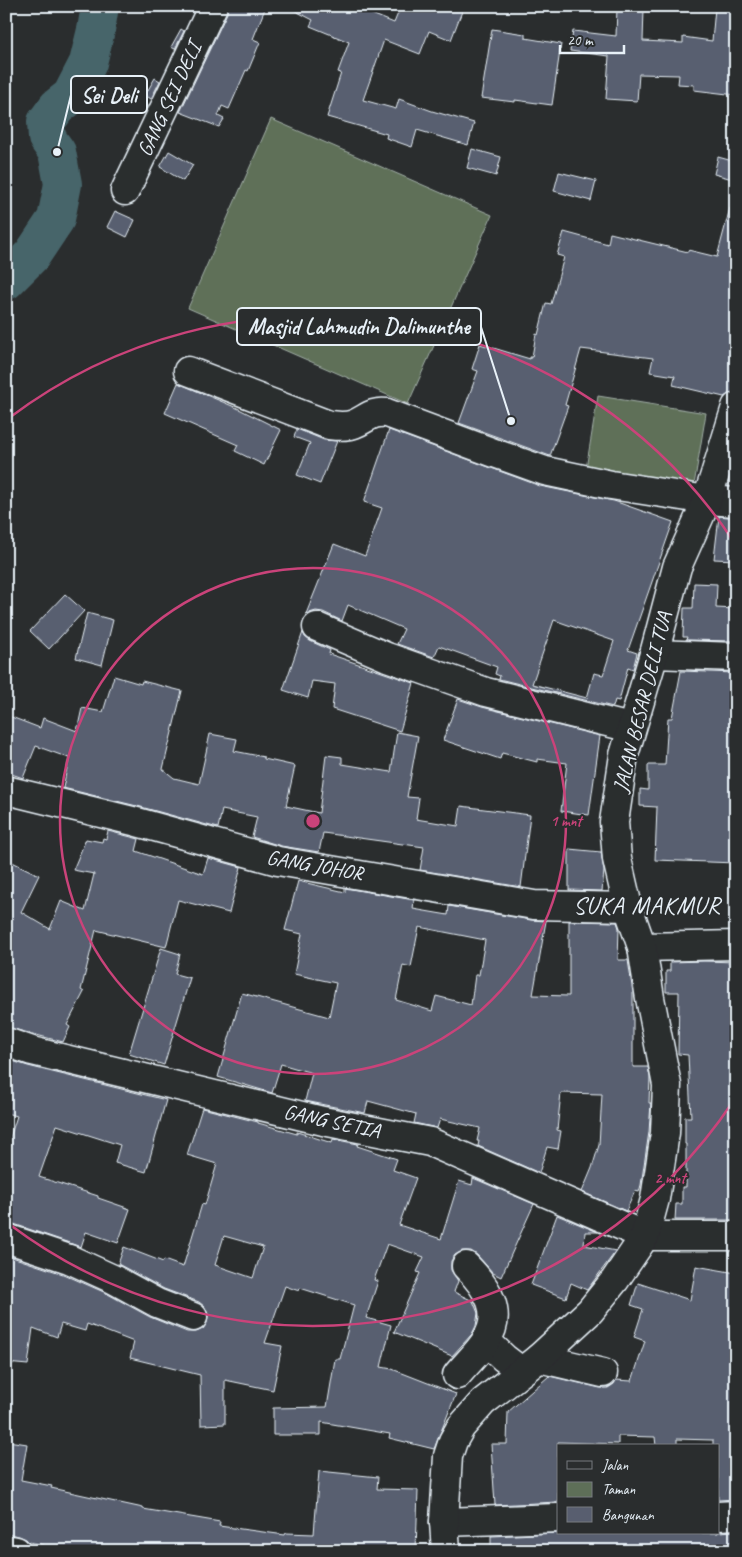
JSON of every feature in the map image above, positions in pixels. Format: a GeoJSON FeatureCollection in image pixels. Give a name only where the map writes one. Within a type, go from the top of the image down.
{"type":"FeatureCollection","features":[{"type":"Feature","properties":{"kind":"street","name":"GANG SEI DELI"},"geometry":{"type":"LineString","coordinates":[[125,192],[213,6]]}},
{"type":"Feature","properties":{"kind":"street"},"geometry":{"type":"LineString","coordinates":[[188,371],[329,426],[352,425],[373,413],[387,412],[497,454],[545,470],[611,485],[707,500],[736,502]]}},
{"type":"Feature","properties":{"kind":"street","name":"JALAN BESAR DELI TUA"},"geometry":{"type":"LineString","coordinates":[[446,1551],[444,1522],[448,1456],[452,1441],[473,1411],[590,1311],[615,1280],[645,1236],[655,1199],[665,1133],[667,1085],[642,947],[628,907],[617,859],[614,822],[624,755],[654,654],[677,566],[707,500],[736,406]]}},
{"type":"Feature","properties":{"kind":"street"},"geometry":{"type":"LineString","coordinates":[[317,627],[387,657],[486,692],[631,728]]}},
{"type":"Feature","properties":{"kind":"street"},"geometry":{"type":"LineString","coordinates":[[654,654],[736,657]]}},
{"type":"Feature","properties":{"kind":"street","name":"GANG JOHOR"},"geometry":{"type":"LineString","coordinates":[[6,790],[137,822],[278,861],[534,905],[628,907]]}},
{"type":"Feature","properties":{"kind":"street"},"geometry":{"type":"LineString","coordinates":[[642,947],[736,945]]}},
{"type":"Feature","properties":{"kind":"street","name":"GANG SETIA"},"geometry":{"type":"LineString","coordinates":[[6,1042],[32,1051],[313,1118],[430,1142],[645,1236]]}},
{"type":"Feature","properties":{"kind":"street"},"geometry":{"type":"LineString","coordinates":[[645,1236],[736,1236]]}},
{"type":"Feature","properties":{"kind":"street"},"geometry":{"type":"LineString","coordinates":[[6,1238],[69,1259],[113,1279],[157,1303],[193,1317]]}},
{"type":"Feature","properties":{"kind":"street"},"geometry":{"type":"LineString","coordinates":[[457,1375],[486,1341],[492,1328],[494,1317],[487,1290],[478,1277],[466,1266]]}},
{"type":"Feature","properties":{"kind":"street"},"geometry":{"type":"LineString","coordinates":[[486,1341],[504,1358],[530,1364],[603,1373]]}},
{"type":"Feature","properties":{"kind":"street"},"geometry":{"type":"LineString","coordinates":[[720,1516],[736,1516]]}},
{"type":"Feature","properties":{"kind":"street"},"geometry":{"type":"LineString","coordinates":[[444,1522],[557,1518]]}},
{"type":"Feature","properties":{"kind":"street"},"geometry":{"type":"LineString","coordinates":[[6,1549],[16,1551]]}},
{"type":"Feature","properties":{"kind":"green space"},"geometry":{"type":"Polygon","coordinates":[[[271,119],[492,215],[408,404],[188,308],[271,119]]]}},
{"type":"Feature","properties":{"kind":"green space"},"geometry":{"type":"Polygon","coordinates":[[[598,396],[706,413],[693,491],[585,475],[598,396]]]}},
{"type":"Feature","properties":{"kind":"building"},"geometry":{"type":"Polygon","coordinates":[[[228,6],[266,6],[253,39],[260,42],[229,109],[222,106],[218,116],[224,119],[219,127],[180,112],[227,13],[228,6]]]}},
{"type":"Feature","properties":{"kind":"building"},"geometry":{"type":"Polygon","coordinates":[[[286,6],[352,6],[394,23],[401,6],[464,6],[451,40],[429,31],[420,54],[384,40],[363,100],[396,109],[399,99],[474,123],[468,145],[417,130],[412,147],[386,138],[387,134],[327,117],[341,73],[338,72],[349,42],[310,26],[313,20],[286,6]]]}},
{"type":"Feature","properties":{"kind":"building"},"geometry":{"type":"Polygon","coordinates":[[[617,8],[644,9],[643,41],[683,43],[683,37],[712,41],[715,8],[736,10],[736,95],[694,90],[694,85],[678,84],[679,75],[639,74],[637,101],[606,99],[609,56],[570,51],[573,31],[616,36],[617,8]]]}},
{"type":"Feature","properties":{"kind":"building"},"geometry":{"type":"Polygon","coordinates":[[[181,29],[184,31],[175,49],[171,47],[181,29]]]}},
{"type":"Feature","properties":{"kind":"building"},"geometry":{"type":"Polygon","coordinates":[[[492,29],[525,34],[525,38],[561,44],[552,105],[481,98],[492,29]]]}},
{"type":"Feature","properties":{"kind":"building"},"geometry":{"type":"Polygon","coordinates":[[[155,78],[160,81],[151,99],[145,95],[155,78]]]}},
{"type":"Feature","properties":{"kind":"building"},"geometry":{"type":"Polygon","coordinates":[[[472,149],[501,157],[496,176],[467,168],[472,149]]]}},
{"type":"Feature","properties":{"kind":"building"},"geometry":{"type":"Polygon","coordinates":[[[169,151],[193,165],[183,181],[160,167],[169,151]]]}},
{"type":"Feature","properties":{"kind":"building"},"geometry":{"type":"Polygon","coordinates":[[[718,157],[736,162],[736,180],[714,174],[718,157]]]}},
{"type":"Feature","properties":{"kind":"building"},"geometry":{"type":"Polygon","coordinates":[[[559,172],[596,181],[591,201],[554,191],[559,172]]]}},
{"type":"Feature","properties":{"kind":"building"},"geometry":{"type":"Polygon","coordinates":[[[730,208],[736,209],[735,392],[724,397],[673,385],[675,376],[650,372],[653,358],[581,349],[565,405],[568,406],[550,456],[459,423],[478,371],[472,369],[480,344],[530,359],[532,357],[536,334],[538,335],[546,303],[551,304],[564,257],[557,255],[564,232],[608,244],[610,233],[717,257],[730,208]]]}},
{"type":"Feature","properties":{"kind":"building"},"geometry":{"type":"Polygon","coordinates":[[[115,211],[135,220],[127,237],[107,227],[115,211]]]}},
{"type":"Feature","properties":{"kind":"building"},"geometry":{"type":"Polygon","coordinates":[[[178,383],[237,408],[281,430],[264,465],[235,451],[238,445],[165,413],[178,383]]]}},
{"type":"Feature","properties":{"kind":"building"},"geometry":{"type":"Polygon","coordinates":[[[297,429],[324,440],[337,441],[320,484],[297,475],[310,443],[294,437],[297,429]]]}},
{"type":"Feature","properties":{"kind":"building"},"geometry":{"type":"Polygon","coordinates":[[[389,430],[540,486],[614,501],[673,522],[628,650],[637,653],[633,669],[628,667],[619,701],[615,700],[613,707],[499,679],[500,676],[495,674],[497,667],[439,646],[434,657],[397,644],[404,629],[348,605],[342,621],[323,612],[316,611],[306,614],[334,544],[365,556],[382,508],[364,502],[389,430]],[[554,620],[532,684],[587,698],[594,673],[603,675],[614,641],[554,620]]]}},
{"type":"Feature","properties":{"kind":"building"},"geometry":{"type":"Polygon","coordinates":[[[719,516],[736,518],[736,560],[714,559],[719,516]]]}},
{"type":"Feature","properties":{"kind":"building"},"geometry":{"type":"Polygon","coordinates":[[[694,583],[717,584],[716,608],[736,609],[736,641],[686,640],[687,637],[683,637],[684,608],[693,608],[694,583]]]}},
{"type":"Feature","properties":{"kind":"building"},"geometry":{"type":"Polygon","coordinates":[[[65,594],[84,611],[49,649],[30,631],[65,594]]]}},
{"type":"Feature","properties":{"kind":"building"},"geometry":{"type":"Polygon","coordinates":[[[87,613],[113,620],[102,665],[76,658],[87,613]]]}},
{"type":"Feature","properties":{"kind":"building"},"geometry":{"type":"Polygon","coordinates":[[[303,632],[310,641],[330,650],[329,654],[414,683],[400,731],[332,709],[335,684],[312,681],[308,698],[283,690],[303,632]]]}},
{"type":"Feature","properties":{"kind":"building"},"geometry":{"type":"Polygon","coordinates":[[[681,671],[736,673],[736,695],[731,723],[736,723],[736,863],[655,860],[657,807],[640,806],[640,789],[648,790],[648,765],[665,765],[668,718],[672,718],[681,671]]]}},
{"type":"Feature","properties":{"kind":"building"},"geometry":{"type":"Polygon","coordinates":[[[114,676],[141,684],[142,681],[182,691],[163,769],[174,778],[199,784],[210,734],[237,739],[234,751],[295,766],[286,806],[319,813],[326,755],[342,757],[342,764],[391,772],[397,732],[418,736],[407,797],[419,798],[416,819],[458,826],[461,806],[530,815],[521,887],[420,870],[424,847],[323,833],[319,852],[281,846],[252,837],[257,817],[222,810],[218,828],[63,788],[69,758],[36,746],[23,778],[6,772],[6,715],[40,728],[43,718],[77,731],[82,708],[103,712],[114,676]]]}},
{"type":"Feature","properties":{"kind":"building"},"geometry":{"type":"Polygon","coordinates":[[[458,699],[482,707],[600,736],[589,815],[561,811],[567,763],[537,759],[537,762],[502,753],[500,759],[443,740],[458,699]]]}},
{"type":"Feature","properties":{"kind":"building"},"geometry":{"type":"Polygon","coordinates":[[[108,831],[139,839],[136,851],[203,874],[208,858],[241,867],[229,913],[178,900],[166,947],[96,930],[81,990],[84,992],[67,1025],[70,1027],[63,1042],[6,1027],[6,859],[39,875],[21,912],[50,929],[61,901],[85,911],[94,874],[73,870],[86,839],[102,842],[103,838],[106,839],[108,831]]]}},
{"type":"Feature","properties":{"kind":"building"},"geometry":{"type":"Polygon","coordinates":[[[569,849],[601,852],[604,871],[602,891],[569,890],[569,849]]]}},
{"type":"Feature","properties":{"kind":"building"},"geometry":{"type":"Polygon","coordinates":[[[298,881],[345,892],[345,888],[414,900],[413,909],[448,915],[449,906],[546,921],[533,995],[569,996],[569,921],[617,922],[619,928],[618,960],[628,960],[633,993],[633,1067],[648,1067],[650,1077],[649,1103],[651,1103],[649,1132],[641,1185],[639,1192],[635,1191],[626,1211],[582,1192],[599,1145],[602,1094],[561,1093],[557,1130],[561,1131],[558,1149],[547,1147],[539,1173],[478,1146],[479,1141],[477,1141],[480,1128],[440,1119],[437,1128],[414,1123],[416,1114],[368,1101],[365,1113],[305,1101],[312,1073],[281,1064],[272,1093],[218,1077],[242,993],[329,1017],[336,983],[294,974],[302,934],[285,930],[298,881]],[[419,927],[411,967],[403,965],[396,1000],[432,1011],[436,996],[471,1005],[475,975],[479,975],[485,940],[419,927]]]}},
{"type":"Feature","properties":{"kind":"building"},"geometry":{"type":"Polygon","coordinates":[[[161,948],[180,954],[175,974],[190,978],[164,1065],[129,1054],[161,948]]]}},
{"type":"Feature","properties":{"kind":"building"},"geometry":{"type":"Polygon","coordinates":[[[670,962],[736,962],[736,1143],[734,1189],[736,1189],[736,1220],[675,1220],[676,1204],[682,1204],[682,1187],[686,1187],[685,1117],[691,1117],[688,1055],[678,1054],[679,992],[666,992],[666,971],[670,971],[670,962]]]}},
{"type":"Feature","properties":{"kind":"building"},"geometry":{"type":"Polygon","coordinates":[[[6,1059],[166,1100],[146,1172],[115,1163],[120,1145],[57,1125],[39,1177],[98,1196],[98,1198],[130,1209],[118,1243],[86,1232],[81,1247],[11,1223],[6,1223],[6,1150],[17,1116],[6,1113],[6,1059]]]}},
{"type":"Feature","properties":{"kind":"building"},"geometry":{"type":"Polygon","coordinates":[[[202,1108],[297,1134],[297,1132],[332,1143],[333,1139],[358,1144],[357,1146],[397,1159],[393,1170],[416,1178],[399,1225],[441,1239],[459,1181],[472,1185],[473,1178],[534,1204],[501,1277],[493,1273],[471,1251],[462,1251],[455,1255],[451,1261],[451,1270],[458,1281],[454,1292],[473,1301],[478,1313],[476,1326],[472,1334],[452,1356],[394,1332],[420,1273],[417,1272],[424,1257],[387,1244],[374,1280],[378,1281],[366,1318],[391,1325],[381,1367],[392,1369],[456,1394],[434,1449],[389,1438],[390,1434],[321,1422],[321,1435],[273,1435],[273,1408],[327,1407],[335,1359],[340,1359],[354,1305],[300,1288],[299,1291],[285,1286],[265,1343],[282,1346],[273,1390],[225,1380],[225,1424],[201,1425],[200,1375],[130,1358],[134,1342],[87,1324],[85,1331],[61,1324],[57,1337],[33,1328],[28,1365],[6,1363],[6,1255],[63,1274],[106,1293],[150,1317],[187,1332],[196,1332],[203,1329],[207,1323],[208,1315],[205,1307],[199,1302],[164,1289],[118,1264],[124,1247],[163,1262],[164,1260],[183,1267],[202,1204],[205,1205],[217,1164],[187,1155],[202,1108]],[[224,1236],[215,1265],[253,1278],[263,1247],[224,1236]]]}},
{"type":"Feature","properties":{"kind":"building"},"geometry":{"type":"Polygon","coordinates":[[[557,1215],[598,1232],[585,1232],[584,1245],[616,1251],[587,1290],[571,1283],[566,1298],[531,1285],[557,1215]]]}},
{"type":"Feature","properties":{"kind":"building"},"geometry":{"type":"Polygon","coordinates":[[[696,1266],[736,1273],[736,1499],[720,1500],[720,1444],[713,1444],[713,1440],[677,1439],[677,1444],[656,1444],[655,1437],[618,1436],[618,1444],[558,1442],[557,1502],[495,1505],[491,1444],[507,1444],[508,1412],[549,1376],[600,1388],[608,1388],[616,1380],[632,1381],[645,1341],[634,1337],[643,1309],[631,1305],[638,1283],[690,1300],[696,1266]]]}},
{"type":"Feature","properties":{"kind":"building"},"geometry":{"type":"Polygon","coordinates":[[[8,1441],[27,1444],[21,1480],[143,1509],[220,1522],[219,1526],[285,1535],[286,1533],[314,1534],[319,1471],[378,1477],[377,1489],[418,1490],[416,1551],[43,1551],[44,1545],[29,1542],[19,1536],[6,1534],[6,1451],[8,1441]]]}},
{"type":"Feature","properties":{"kind":"building"},"geometry":{"type":"Polygon","coordinates":[[[736,1531],[736,1551],[491,1551],[491,1536],[557,1533],[720,1534],[720,1532],[736,1531]]]}},
{"type":"Feature","properties":{"kind":"waterway"},"geometry":{"type":"LineString","coordinates":[[6,281],[32,255],[56,219],[63,184],[57,152],[47,138],[46,122],[57,107],[71,96],[88,63],[100,6]]}},
{"type":"Feature","properties":{"kind":"place","name":"Sei Deli"},"geometry":{"type":"Point","coordinates":[57,152]}},
{"type":"Feature","properties":{"kind":"place","name":"Masjid Lahmudin Dalimunthe"},"geometry":{"type":"Point","coordinates":[511,421]}},
{"type":"Feature","properties":{"kind":"district","name":"SUKA MAKMUR"},"geometry":{"type":"Point","coordinates":[647,905]}}]}
